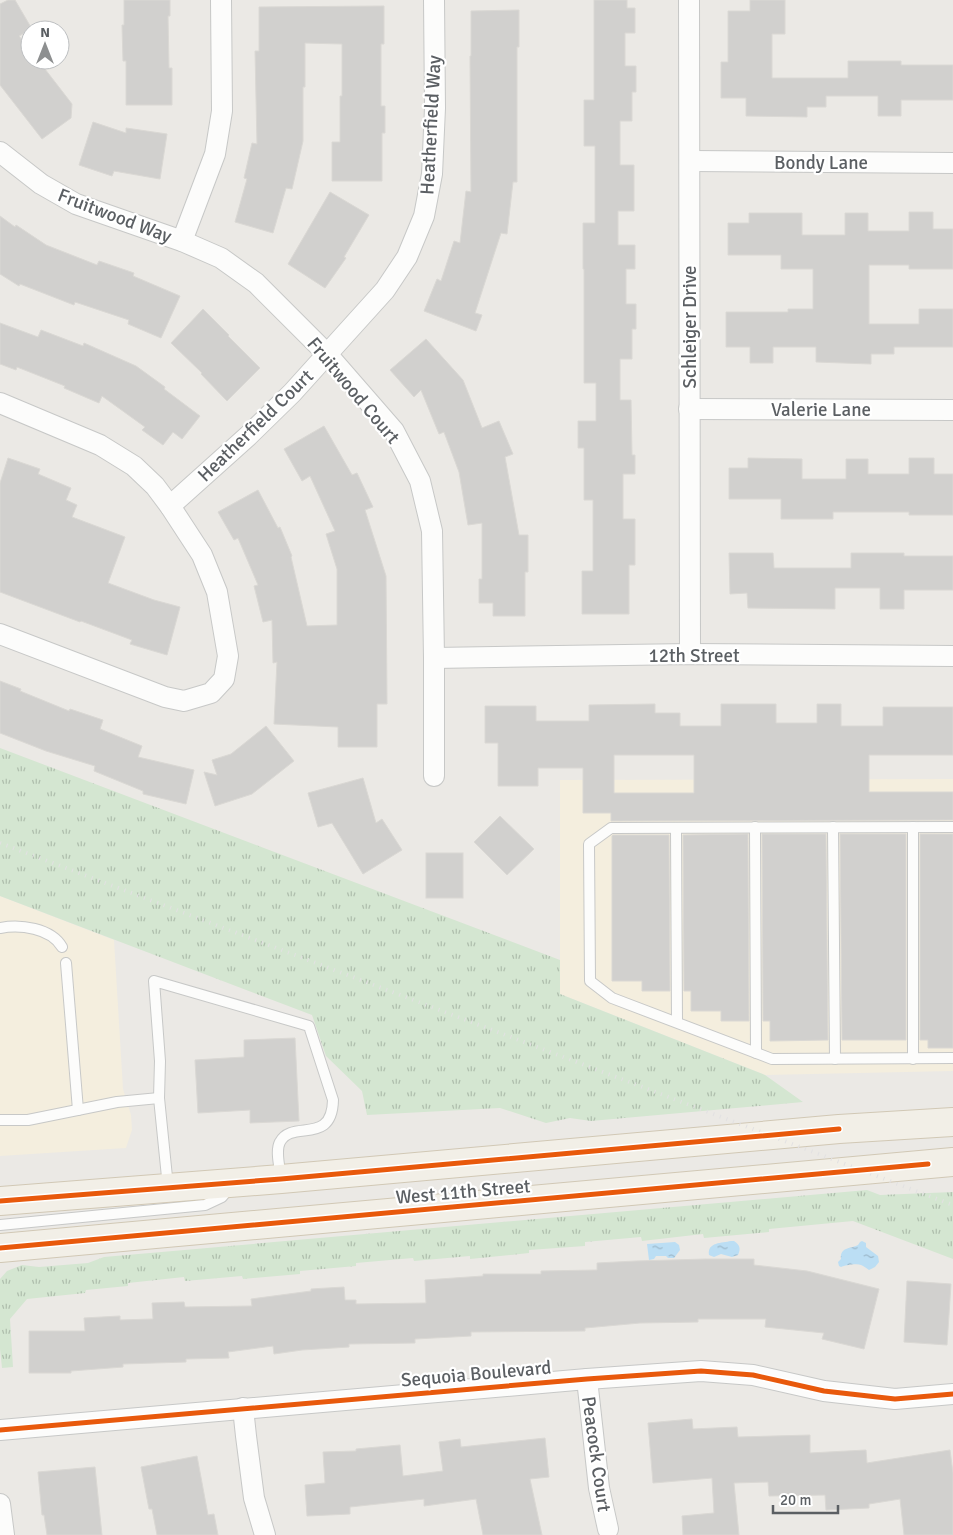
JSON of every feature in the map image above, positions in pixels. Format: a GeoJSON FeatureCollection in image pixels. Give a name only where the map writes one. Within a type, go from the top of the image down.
{"type":"FeatureCollection","features":[{"type":"Feature","properties":{"kind":"main road","name":"West 11th Street"},"geometry":{"type":"LineString","coordinates":[[0,1201],[839,1129],[953,1122]]}},
{"type":"Feature","properties":{"kind":"main road","name":"West 11th Street"},"geometry":{"type":"LineString","coordinates":[[0,1248],[953,1162]]}},
{"type":"Feature","properties":{"kind":"street"},"geometry":{"type":"LineString","coordinates":[[182,241],[215,154],[222,112],[221,0]]}},
{"type":"Feature","properties":{"kind":"street","name":"Heatherfield Way"},"geometry":{"type":"LineString","coordinates":[[358,320],[385,290],[407,257],[424,216],[432,174],[435,108],[434,0]]}},
{"type":"Feature","properties":{"kind":"street","name":"Schleiger Drive"},"geometry":{"type":"LineString","coordinates":[[689,0],[690,654]]}},
{"type":"Feature","properties":{"kind":"street","name":"Fruitwood Way"},"geometry":{"type":"LineString","coordinates":[[0,152],[41,184],[76,204],[182,241]]}},
{"type":"Feature","properties":{"kind":"street","name":"Bondy Lane"},"geometry":{"type":"LineString","coordinates":[[690,161],[953,163]]}},
{"type":"Feature","properties":{"kind":"street","name":"Fruitwood Court"},"geometry":{"type":"LineString","coordinates":[[182,241],[221,258],[256,284],[327,354],[394,432],[420,481],[432,531],[434,776]]}},
{"type":"Feature","properties":{"kind":"street","name":"Heatherfield Court"},"geometry":{"type":"LineString","coordinates":[[170,506],[248,436],[292,393],[358,320]]}},
{"type":"Feature","properties":{"kind":"street"},"geometry":{"type":"LineString","coordinates":[[0,403],[100,445],[134,466],[155,486],[202,555],[218,592],[228,656],[224,679],[211,693],[184,701],[165,697],[0,634]]}},
{"type":"Feature","properties":{"kind":"street","name":"Valerie Lane"},"geometry":{"type":"LineString","coordinates":[[689,408],[953,410]]}},
{"type":"Feature","properties":{"kind":"street","name":"12th Street"},"geometry":{"type":"LineString","coordinates":[[434,658],[690,654],[953,656]]}},
{"type":"Feature","properties":{"kind":"street","name":"Sequoia Boulevard"},"geometry":{"type":"LineString","coordinates":[[0,1430],[587,1379],[701,1371],[753,1374],[824,1391],[895,1399],[953,1394]]}},
{"type":"Feature","properties":{"kind":"street","name":"Peacock Court"},"geometry":{"type":"LineString","coordinates":[[587,1379],[599,1488],[608,1529]]}},
{"type":"Feature","properties":{"kind":"street"},"geometry":{"type":"LineString","coordinates":[[243,1408],[254,1498],[265,1535]]}},
{"type":"Feature","properties":{"kind":"street"},"geometry":{"type":"LineString","coordinates":[[0,1504],[4,1535]]}},
{"type":"Feature","properties":{"kind":"lane"},"geometry":{"type":"LineString","coordinates":[[755,827],[756,1053]]}},
{"type":"Feature","properties":{"kind":"lane"},"geometry":{"type":"LineString","coordinates":[[833,827],[835,1059]]}},
{"type":"Feature","properties":{"kind":"lane"},"geometry":{"type":"LineString","coordinates":[[913,827],[913,1058]]}},
{"type":"Feature","properties":{"kind":"lane"},"geometry":{"type":"LineString","coordinates":[[953,827],[611,828],[589,844],[590,982],[612,998],[772,1059],[953,1058]]}},
{"type":"Feature","properties":{"kind":"lane"},"geometry":{"type":"LineString","coordinates":[[676,828],[677,1022]]}},
{"type":"Feature","properties":{"kind":"lane"},"geometry":{"type":"LineString","coordinates":[[0,928],[10,926],[26,927],[52,937],[62,947]]}},
{"type":"Feature","properties":{"kind":"lane"},"geometry":{"type":"LineString","coordinates":[[66,963],[78,1110]]}},
{"type":"Feature","properties":{"kind":"lane"},"geometry":{"type":"LineString","coordinates":[[168,1188],[159,1098],[160,1061],[154,982],[309,1026],[333,1100],[333,1112],[327,1122],[316,1129],[288,1134],[280,1142],[278,1152],[281,1178]]}},
{"type":"Feature","properties":{"kind":"lane"},"geometry":{"type":"LineString","coordinates":[[0,1120],[28,1120],[117,1102],[159,1098]]}},
{"type":"Feature","properties":{"kind":"lane"},"geometry":{"type":"LineString","coordinates":[[0,1224],[205,1205],[222,1197],[233,1182]]}},
{"type":"Feature","properties":{"kind":"shaded area"},"geometry":{"type":"Polygon","coordinates":[[[953,779],[953,1071],[765,1075],[560,994],[560,780],[953,779]]]}},
{"type":"Feature","properties":{"kind":"shaded area"},"geometry":{"type":"Polygon","coordinates":[[[0,896],[114,940],[123,1089],[131,1115],[132,1130],[126,1148],[0,1156],[0,896]]]}},
{"type":"Feature","properties":{"kind":"green space"},"geometry":{"type":"Polygon","coordinates":[[[0,748],[560,960],[560,994],[765,1075],[803,1102],[591,1121],[570,1118],[546,1123],[500,1108],[367,1115],[362,1091],[326,1056],[312,1015],[0,896],[0,748]]]}},
{"type":"Feature","properties":{"kind":"green space"},"geometry":{"type":"Polygon","coordinates":[[[867,1190],[880,1195],[953,1192],[953,1259],[853,1221],[769,1229],[769,1232],[704,1238],[703,1234],[642,1241],[641,1237],[585,1242],[585,1246],[529,1250],[529,1253],[470,1259],[470,1256],[414,1261],[413,1258],[356,1263],[356,1266],[300,1271],[300,1274],[243,1279],[242,1276],[185,1281],[184,1277],[128,1283],[128,1286],[86,1290],[85,1293],[27,1299],[10,1319],[13,1367],[2,1368],[0,1349],[0,1279],[7,1271],[22,1265],[39,1267],[88,1263],[104,1257],[867,1190]]]}},
{"type":"Feature","properties":{"kind":"water"},"geometry":{"type":"Polygon","coordinates":[[[734,1241],[739,1246],[738,1255],[732,1257],[721,1254],[714,1257],[709,1255],[710,1248],[713,1245],[734,1241]]]}},
{"type":"Feature","properties":{"kind":"water"},"geometry":{"type":"Polygon","coordinates":[[[862,1241],[866,1243],[866,1247],[878,1256],[879,1262],[875,1267],[869,1270],[859,1264],[839,1266],[838,1262],[841,1259],[842,1252],[858,1245],[862,1241]]]}},
{"type":"Feature","properties":{"kind":"water"},"geometry":{"type":"Polygon","coordinates":[[[675,1242],[679,1245],[680,1250],[674,1258],[656,1256],[654,1259],[649,1260],[647,1244],[675,1242]]]}},
{"type":"Feature","properties":{"kind":"building"},"geometry":{"type":"Polygon","coordinates":[[[8,0],[15,0],[27,20],[20,20],[20,70],[46,70],[72,104],[71,118],[42,139],[0,85],[0,4],[8,0]]]}},
{"type":"Feature","properties":{"kind":"building"},"geometry":{"type":"Polygon","coordinates":[[[124,0],[170,0],[170,16],[168,16],[169,68],[172,68],[172,105],[126,105],[126,61],[123,61],[122,25],[124,25],[124,0]]]}},
{"type":"Feature","properties":{"kind":"building"},"geometry":{"type":"Polygon","coordinates":[[[594,0],[627,0],[627,8],[635,8],[635,33],[625,33],[625,66],[636,66],[636,92],[632,92],[632,121],[620,121],[620,165],[634,165],[634,211],[618,211],[618,245],[635,245],[635,269],[626,269],[626,304],[636,304],[636,329],[632,329],[632,359],[620,359],[620,400],[631,400],[632,455],[635,455],[635,474],[623,474],[623,519],[635,519],[635,565],[629,565],[629,614],[582,614],[582,571],[593,571],[593,500],[584,500],[584,448],[578,448],[578,421],[596,421],[596,383],[584,383],[583,269],[583,223],[595,223],[595,146],[584,146],[584,100],[594,100],[594,0]]]}},
{"type":"Feature","properties":{"kind":"building"},"geometry":{"type":"Polygon","coordinates":[[[750,0],[785,0],[785,34],[772,34],[772,78],[848,78],[848,61],[901,61],[901,65],[953,65],[953,100],[901,100],[901,116],[878,116],[878,96],[826,96],[826,107],[807,107],[807,117],[746,116],[746,98],[721,98],[721,62],[728,62],[728,11],[750,11],[750,0]]]}},
{"type":"Feature","properties":{"kind":"building"},"geometry":{"type":"Polygon","coordinates":[[[384,6],[384,44],[381,44],[381,106],[385,106],[385,133],[382,133],[382,181],[332,181],[332,142],[340,142],[342,44],[305,43],[303,141],[292,189],[286,188],[273,233],[235,222],[247,179],[244,178],[252,143],[257,144],[255,51],[259,51],[259,7],[384,6]]]}},
{"type":"Feature","properties":{"kind":"building"},"geometry":{"type":"Polygon","coordinates":[[[519,10],[519,47],[517,47],[517,182],[513,182],[507,234],[501,233],[475,313],[482,315],[476,331],[424,311],[437,279],[441,281],[454,241],[460,243],[466,191],[471,192],[471,11],[519,10]]]}},
{"type":"Feature","properties":{"kind":"building"},"geometry":{"type":"Polygon","coordinates":[[[93,122],[126,133],[126,128],[167,134],[160,179],[114,171],[112,176],[79,165],[93,122]]]}},
{"type":"Feature","properties":{"kind":"building"},"geometry":{"type":"Polygon","coordinates":[[[330,192],[369,215],[344,257],[346,258],[325,288],[288,264],[330,192]]]}},
{"type":"Feature","properties":{"kind":"building"},"geometry":{"type":"Polygon","coordinates":[[[909,212],[933,212],[933,229],[953,229],[953,269],[909,269],[909,265],[869,265],[869,324],[919,324],[919,309],[953,309],[953,347],[894,347],[894,354],[871,354],[871,364],[816,362],[816,347],[773,347],[773,363],[750,363],[750,347],[726,347],[726,312],[788,312],[788,309],[813,309],[813,269],[781,269],[781,255],[728,255],[728,223],[749,223],[749,213],[802,213],[802,235],[845,235],[845,213],[868,213],[868,231],[909,231],[909,212]]]}},
{"type":"Feature","properties":{"kind":"building"},"geometry":{"type":"Polygon","coordinates":[[[0,216],[46,245],[97,265],[99,261],[134,273],[133,276],[180,296],[161,338],[128,324],[129,320],[75,302],[74,305],[20,284],[19,286],[0,274],[0,216]]]}},
{"type":"Feature","properties":{"kind":"building"},"geometry":{"type":"Polygon","coordinates":[[[203,309],[260,368],[227,401],[171,343],[203,309]]]}},
{"type":"Feature","properties":{"kind":"building"},"geometry":{"type":"Polygon","coordinates":[[[0,323],[38,337],[41,330],[83,346],[84,343],[136,366],[200,416],[182,439],[173,432],[163,445],[142,430],[145,427],[102,396],[99,403],[64,388],[65,386],[17,367],[16,370],[0,364],[0,323]]]}},
{"type":"Feature","properties":{"kind":"building"},"geometry":{"type":"Polygon","coordinates":[[[426,339],[463,380],[482,428],[499,421],[513,454],[505,457],[519,535],[528,535],[528,572],[525,572],[525,616],[493,616],[493,603],[479,603],[479,579],[482,579],[482,523],[468,525],[459,472],[444,432],[439,434],[421,390],[414,397],[390,370],[426,339]]]}},
{"type":"Feature","properties":{"kind":"building"},"geometry":{"type":"Polygon","coordinates":[[[324,426],[352,475],[357,473],[373,507],[365,510],[386,576],[387,704],[377,704],[377,747],[338,747],[338,727],[274,724],[277,662],[273,663],[272,620],[263,622],[254,586],[258,585],[238,538],[234,540],[218,512],[258,490],[278,528],[280,527],[292,556],[307,626],[337,625],[337,569],[326,534],[335,531],[310,476],[302,481],[284,449],[324,426]]]}},
{"type":"Feature","properties":{"kind":"building"},"geometry":{"type":"Polygon","coordinates":[[[8,458],[40,469],[38,474],[71,488],[66,500],[77,505],[72,517],[125,537],[108,583],[154,600],[180,607],[167,655],[130,644],[132,640],[0,592],[0,483],[8,458]]]}},
{"type":"Feature","properties":{"kind":"building"},"geometry":{"type":"Polygon","coordinates":[[[748,458],[802,459],[802,479],[846,479],[846,459],[868,459],[868,474],[909,474],[909,458],[934,458],[934,474],[953,474],[953,515],[909,515],[909,512],[833,512],[833,519],[781,519],[781,499],[729,499],[729,468],[748,468],[748,458]]]}},
{"type":"Feature","properties":{"kind":"building"},"geometry":{"type":"Polygon","coordinates":[[[729,553],[773,553],[774,568],[851,568],[851,553],[904,553],[904,556],[953,556],[953,590],[904,590],[904,609],[880,609],[880,588],[835,588],[835,609],[748,608],[747,593],[730,594],[729,553]]]}},
{"type":"Feature","properties":{"kind":"building"},"geometry":{"type":"Polygon","coordinates":[[[0,681],[69,711],[70,709],[103,720],[100,729],[142,746],[138,757],[194,770],[186,804],[143,794],[143,791],[94,771],[95,766],[46,751],[0,733],[0,681]]]}},
{"type":"Feature","properties":{"kind":"building"},"geometry":{"type":"Polygon","coordinates":[[[655,704],[655,713],[680,713],[680,726],[721,726],[721,704],[776,704],[776,723],[817,723],[817,704],[841,704],[841,726],[883,726],[883,707],[953,707],[953,755],[869,755],[869,792],[953,792],[953,820],[611,821],[611,813],[583,813],[583,768],[538,768],[538,786],[498,786],[498,743],[485,743],[485,706],[536,706],[536,721],[589,721],[589,705],[655,704]],[[614,755],[614,793],[694,793],[694,755],[614,755]]]}},
{"type":"Feature","properties":{"kind":"building"},"geometry":{"type":"Polygon","coordinates":[[[266,726],[294,761],[252,794],[215,806],[204,772],[217,775],[212,760],[231,754],[266,726]]]}},
{"type":"Feature","properties":{"kind":"building"},"geometry":{"type":"Polygon","coordinates":[[[363,778],[376,823],[382,819],[402,850],[363,874],[332,823],[318,827],[308,793],[363,778]]]}},
{"type":"Feature","properties":{"kind":"building"},"geometry":{"type":"Polygon","coordinates":[[[500,816],[534,849],[507,875],[474,842],[500,816]]]}},
{"type":"Feature","properties":{"kind":"building"},"geometry":{"type":"Polygon","coordinates":[[[748,834],[749,1021],[721,1021],[721,1011],[691,1011],[691,991],[684,991],[683,835],[748,834]]]}},
{"type":"Feature","properties":{"kind":"building"},"geometry":{"type":"Polygon","coordinates":[[[762,834],[826,834],[828,1040],[770,1041],[770,1021],[763,1021],[762,834]]]}},
{"type":"Feature","properties":{"kind":"building"},"geometry":{"type":"Polygon","coordinates":[[[840,834],[906,834],[906,1040],[842,1040],[840,834]]]}},
{"type":"Feature","properties":{"kind":"building"},"geometry":{"type":"Polygon","coordinates":[[[920,834],[953,834],[953,1048],[928,1048],[928,1040],[920,1040],[920,834]]]}},
{"type":"Feature","properties":{"kind":"building"},"geometry":{"type":"Polygon","coordinates":[[[613,835],[669,835],[670,991],[642,991],[642,981],[612,981],[613,835]]]}},
{"type":"Feature","properties":{"kind":"building"},"geometry":{"type":"Polygon","coordinates":[[[426,853],[463,853],[463,898],[426,898],[426,853]]]}},
{"type":"Feature","properties":{"kind":"building"},"geometry":{"type":"Polygon","coordinates":[[[295,1038],[299,1121],[250,1123],[250,1110],[198,1113],[195,1060],[244,1057],[244,1040],[295,1038]]]}},
{"type":"Feature","properties":{"kind":"building"},"geometry":{"type":"Polygon","coordinates":[[[754,1259],[754,1265],[807,1271],[879,1289],[864,1349],[822,1339],[824,1333],[765,1327],[766,1319],[698,1319],[698,1322],[640,1323],[585,1328],[585,1331],[471,1332],[471,1336],[415,1339],[415,1343],[349,1344],[349,1347],[274,1354],[273,1346],[228,1352],[229,1358],[186,1359],[186,1362],[123,1364],[123,1367],[71,1371],[71,1373],[29,1373],[29,1331],[85,1331],[84,1318],[120,1316],[120,1320],[153,1319],[152,1303],[184,1302],[185,1307],[252,1306],[251,1299],[311,1291],[311,1289],[344,1287],[345,1300],[356,1300],[356,1304],[426,1303],[425,1280],[483,1276],[483,1274],[541,1274],[541,1271],[597,1270],[597,1263],[754,1259]]]}},
{"type":"Feature","properties":{"kind":"building"},"geometry":{"type":"Polygon","coordinates":[[[907,1281],[951,1284],[947,1345],[904,1342],[907,1281]]]}},
{"type":"Feature","properties":{"kind":"building"},"geometry":{"type":"Polygon","coordinates":[[[692,1419],[693,1429],[737,1427],[738,1437],[810,1435],[810,1453],[866,1450],[867,1463],[950,1450],[953,1473],[953,1535],[904,1535],[900,1499],[869,1504],[869,1508],[826,1510],[825,1495],[769,1496],[768,1482],[734,1483],[739,1535],[683,1535],[682,1516],[714,1513],[712,1478],[653,1483],[648,1423],[692,1419]]]}},
{"type":"Feature","properties":{"kind":"building"},"geometry":{"type":"Polygon","coordinates":[[[545,1438],[549,1477],[530,1479],[542,1535],[483,1535],[476,1499],[424,1506],[424,1499],[350,1507],[350,1514],[307,1516],[305,1485],[325,1483],[323,1452],[356,1451],[356,1449],[400,1445],[403,1476],[443,1471],[439,1442],[460,1439],[461,1447],[545,1438]]]}},
{"type":"Feature","properties":{"kind":"building"},"geometry":{"type":"Polygon","coordinates":[[[197,1456],[208,1515],[214,1514],[218,1535],[157,1535],[152,1509],[149,1509],[141,1467],[197,1456]]]}},
{"type":"Feature","properties":{"kind":"building"},"geometry":{"type":"Polygon","coordinates":[[[95,1467],[102,1535],[47,1535],[44,1515],[42,1515],[38,1472],[95,1467]]]}},
{"type":"Feature","properties":{"kind":"railway"},"geometry":{"type":"LineString","coordinates":[[0,843],[953,1205]]}},
{"type":"Feature","properties":{"kind":"cycle path"},"geometry":{"type":"LineString","coordinates":[[0,1201],[281,1179],[839,1129]]}},
{"type":"Feature","properties":{"kind":"cycle path"},"geometry":{"type":"LineString","coordinates":[[0,1248],[928,1164]]}},
{"type":"Feature","properties":{"kind":"cycle path"},"geometry":{"type":"LineString","coordinates":[[0,1430],[587,1379],[701,1371],[753,1375],[824,1391],[895,1399],[953,1394]]}}]}
